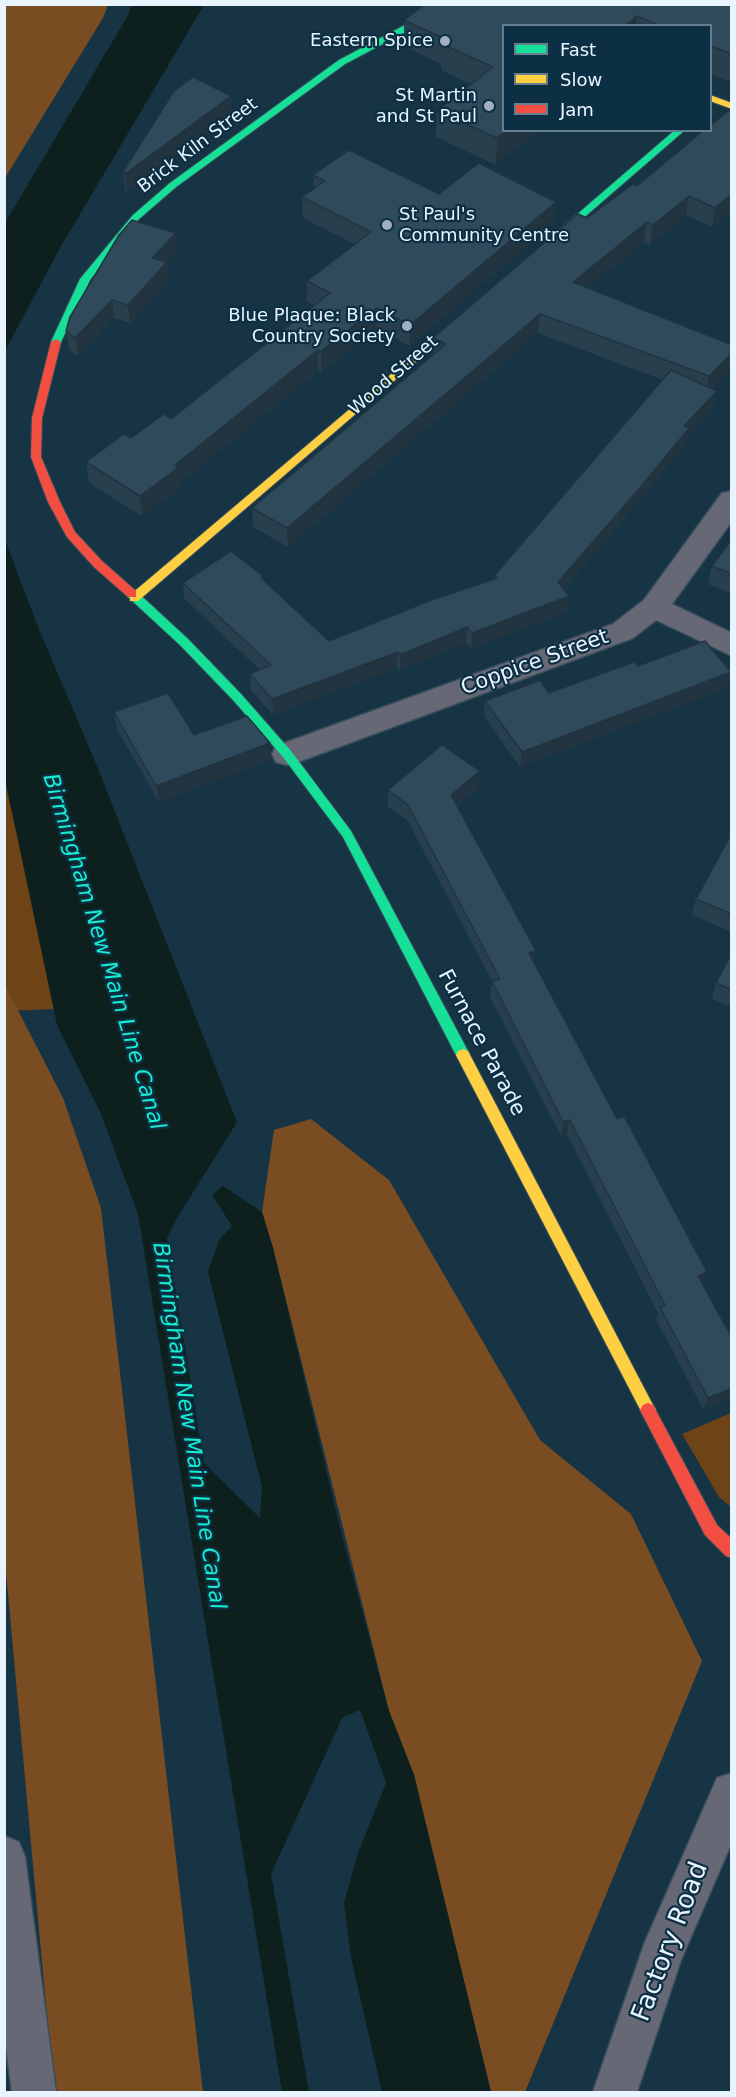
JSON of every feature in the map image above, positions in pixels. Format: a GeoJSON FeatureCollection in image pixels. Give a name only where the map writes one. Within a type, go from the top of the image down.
{"type":"FeatureCollection","features":[{"type":"Feature","properties":{"kind":"street","name":"Brick Kiln Street"},"geometry":{"type":"LineString","coordinates":[[134,598],[71,534],[54,502],[36,457],[37,418],[56,344],[84,279],[136,217],[173,185],[342,62],[425,18],[442,4]]}},
{"type":"Feature","properties":{"kind":"street"},"geometry":{"type":"LineString","coordinates":[[535,255],[679,132]]}},
{"type":"Feature","properties":{"kind":"street","name":"Wood Street"},"geometry":{"type":"LineString","coordinates":[[134,598],[480,302]]}},
{"type":"Feature","properties":{"kind":"street","name":"Coppice Street"},"geometry":{"type":"LineString","coordinates":[[287,754],[623,631],[654,607],[732,500]]}},
{"type":"Feature","properties":{"kind":"street","name":"Furnace Parade"},"geometry":{"type":"LineString","coordinates":[[134,598],[199,657],[287,754],[347,834],[711,1530],[732,1550]]}},
{"type":"Feature","properties":{"kind":"street"},"geometry":{"type":"LineString","coordinates":[[654,607],[732,646]]}},
{"type":"Feature","properties":{"kind":"street","name":"Factory Road"},"geometry":{"type":"LineString","coordinates":[[615,2092],[660,1957],[732,1793]]}},
{"type":"Feature","properties":{"kind":"street"},"geometry":{"type":"LineString","coordinates":[[4,1857],[34,2092]]}},
{"type":"Feature","properties":{"kind":"shaded area"},"geometry":{"type":"Polygon","coordinates":[[[5,4],[108,5],[103,18],[5,178],[5,4]]]}},
{"type":"Feature","properties":{"kind":"shaded area"},"geometry":{"type":"Polygon","coordinates":[[[4,779],[26,872],[54,1009],[5,1011],[4,779]]]}},
{"type":"Feature","properties":{"kind":"shaded area"},"geometry":{"type":"Polygon","coordinates":[[[4,983],[63,1098],[101,1208],[203,2092],[54,2092],[4,1551],[4,983]]]}},
{"type":"Feature","properties":{"kind":"shaded area"},"geometry":{"type":"Polygon","coordinates":[[[311,1119],[389,1180],[540,1440],[631,1514],[702,1661],[525,2092],[491,2092],[414,1775],[389,1711],[262,1212],[274,1130],[311,1119]]]}},
{"type":"Feature","properties":{"kind":"shaded area"},"geometry":{"type":"Polygon","coordinates":[[[731,1413],[731,1507],[719,1497],[682,1434],[731,1413]]]}},
{"type":"Feature","properties":{"kind":"water"},"geometry":{"type":"Polygon","coordinates":[[[132,5],[204,5],[60,248],[5,351],[5,223],[132,5]]]}},
{"type":"Feature","properties":{"kind":"water","name":"Birmingham New Main Line Canal"},"geometry":{"type":"Polygon","coordinates":[[[4,537],[237,1122],[167,1238],[204,1463],[260,1518],[262,1487],[208,1272],[219,1240],[232,1226],[212,1195],[223,1186],[262,1212],[273,1248],[340,1528],[389,1711],[414,1775],[491,2092],[382,2092],[351,1958],[344,1903],[358,1853],[386,1783],[360,1710],[342,1718],[271,1874],[309,2092],[282,2092],[138,1214],[101,1114],[57,1025],[5,779],[4,537]]]}},
{"type":"Feature","properties":{"kind":"building"},"geometry":{"type":"Polygon","coordinates":[[[426,4],[732,4],[732,54],[712,46],[712,24],[655,24],[637,16],[627,24],[502,24],[502,132],[504,132],[497,138],[437,111],[493,67],[442,44],[447,40],[404,20],[426,4]]]}},
{"type":"Feature","properties":{"kind":"building"},"geometry":{"type":"Polygon","coordinates":[[[193,77],[231,96],[125,174],[123,172],[174,91],[193,77]]]}},
{"type":"Feature","properties":{"kind":"building"},"geometry":{"type":"Polygon","coordinates":[[[732,109],[732,194],[715,208],[689,196],[653,225],[647,222],[573,282],[732,345],[732,353],[709,376],[540,314],[287,528],[252,508],[446,344],[433,338],[578,214],[587,218],[633,184],[637,186],[702,132],[712,132],[712,124],[732,109]]]}},
{"type":"Feature","properties":{"kind":"building"},"geometry":{"type":"Polygon","coordinates":[[[349,150],[439,194],[479,163],[556,202],[410,325],[377,308],[321,351],[318,350],[175,465],[179,467],[140,496],[86,462],[124,434],[131,438],[164,414],[171,419],[330,293],[307,281],[371,232],[302,197],[325,181],[313,175],[349,150]]]}},
{"type":"Feature","properties":{"kind":"building"},"geometry":{"type":"Polygon","coordinates":[[[132,220],[176,233],[152,258],[167,262],[128,305],[112,300],[75,338],[66,331],[70,317],[119,235],[132,220]]]}},
{"type":"Feature","properties":{"kind":"building"},"geometry":{"type":"Polygon","coordinates":[[[671,370],[717,391],[684,426],[689,428],[558,582],[569,596],[472,633],[467,627],[400,655],[398,652],[272,699],[250,674],[271,665],[183,583],[231,551],[263,576],[261,578],[329,641],[429,601],[497,578],[495,575],[671,370]]]}},
{"type":"Feature","properties":{"kind":"building"},"geometry":{"type":"Polygon","coordinates":[[[732,539],[732,574],[712,566],[732,539]]]}},
{"type":"Feature","properties":{"kind":"building"},"geometry":{"type":"Polygon","coordinates":[[[705,641],[731,672],[522,752],[485,701],[540,680],[549,693],[634,662],[638,666],[705,641]]]}},
{"type":"Feature","properties":{"kind":"building"},"geometry":{"type":"Polygon","coordinates":[[[168,693],[194,735],[247,716],[270,743],[156,786],[114,712],[168,693]]]}},
{"type":"Feature","properties":{"kind":"building"},"geometry":{"type":"Polygon","coordinates":[[[442,745],[480,771],[451,795],[536,951],[529,953],[617,1119],[624,1116],[707,1272],[698,1276],[732,1338],[732,1388],[708,1398],[660,1307],[665,1305],[570,1120],[563,1122],[492,981],[500,979],[408,805],[388,790],[442,745]]]}},
{"type":"Feature","properties":{"kind":"building"},"geometry":{"type":"Polygon","coordinates":[[[732,833],[732,914],[696,899],[732,833]]]}},
{"type":"Feature","properties":{"kind":"building"},"geometry":{"type":"Polygon","coordinates":[[[732,953],[732,990],[716,983],[732,953]]]}},
{"type":"Feature","properties":{"kind":"traffic: fast"},"geometry":{"type":"LineString","coordinates":[[56,342],[85,279],[136,217],[173,185],[342,62],[425,18],[442,4]]}},
{"type":"Feature","properties":{"kind":"traffic: fast"},"geometry":{"type":"LineString","coordinates":[[548,244],[679,132]]}},
{"type":"Feature","properties":{"kind":"traffic: fast"},"geometry":{"type":"LineString","coordinates":[[132,594],[184,642],[237,697],[287,754],[347,834],[463,1055]]}},
{"type":"Feature","properties":{"kind":"traffic: slow"},"geometry":{"type":"LineString","coordinates":[[712,99],[732,106]]}},
{"type":"Feature","properties":{"kind":"traffic: slow"},"geometry":{"type":"LineString","coordinates":[[134,598],[468,312]]}},
{"type":"Feature","properties":{"kind":"traffic: slow"},"geometry":{"type":"LineString","coordinates":[[463,1055],[648,1410]]}},
{"type":"Feature","properties":{"kind":"traffic: jam"},"geometry":{"type":"LineString","coordinates":[[56,342],[37,418],[36,457],[54,502],[71,534],[98,564],[132,594]]}},
{"type":"Feature","properties":{"kind":"traffic: jam"},"geometry":{"type":"LineString","coordinates":[[648,1410],[711,1530],[732,1550]]}},
{"type":"Feature","properties":{"kind":"place","name":"Eastern Spice"},"geometry":{"type":"Point","coordinates":[445,41]}},
{"type":"Feature","properties":{"kind":"place","name":"St Martin and St Paul"},"geometry":{"type":"Point","coordinates":[489,106]}},
{"type":"Feature","properties":{"kind":"place","name":"St Paul's Community Centre"},"geometry":{"type":"Point","coordinates":[387,225]}},
{"type":"Feature","properties":{"kind":"place","name":"Blue Plaque: Black Country Society"},"geometry":{"type":"Point","coordinates":[407,326]}}]}
